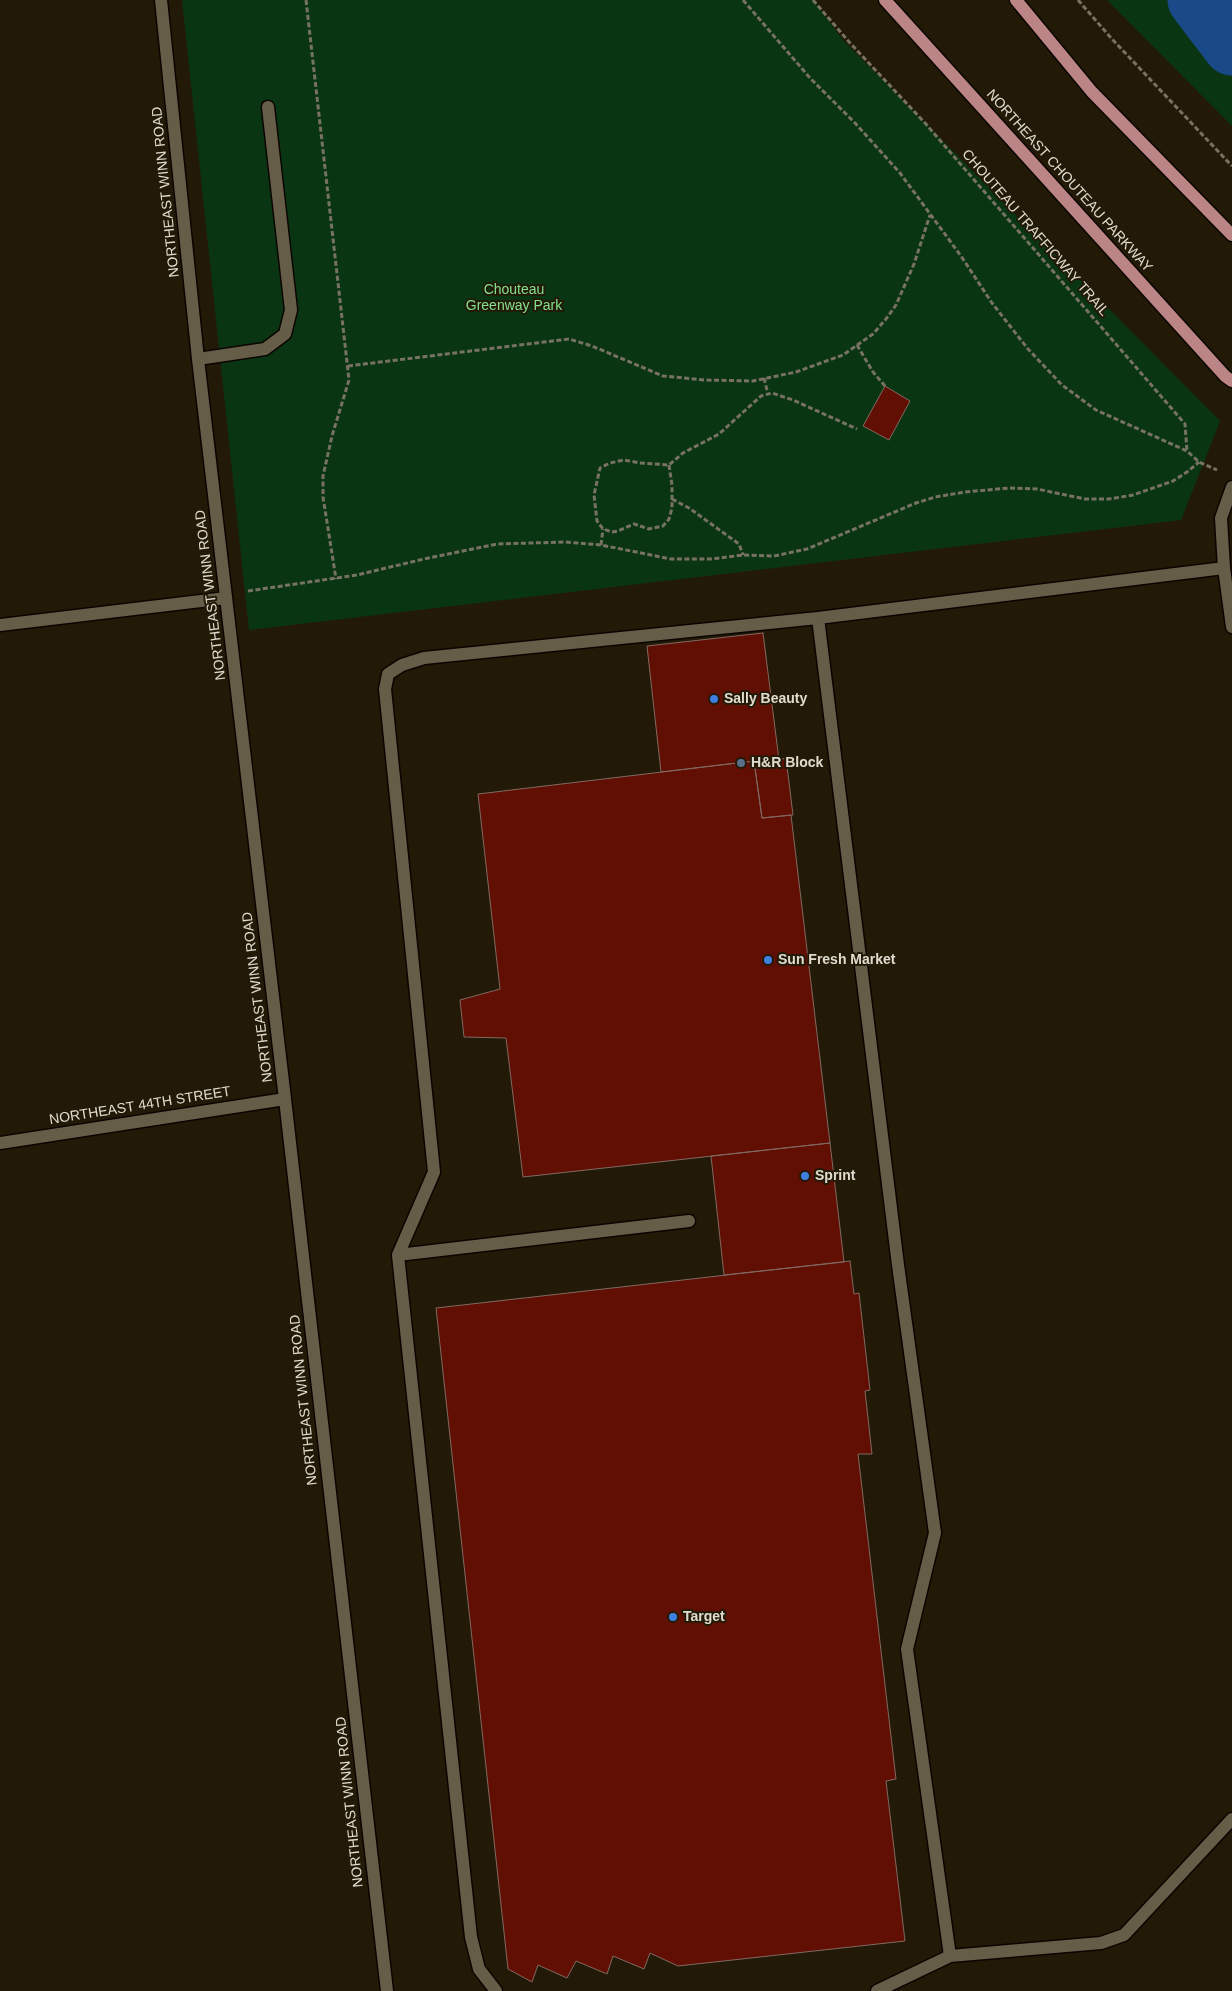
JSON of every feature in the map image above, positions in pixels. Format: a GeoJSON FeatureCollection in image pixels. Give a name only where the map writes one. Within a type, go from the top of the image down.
{"type":"FeatureCollection","features":[{"type":"Feature","properties":{"kind":"main road","name":"NORTHEAST CHOUTEAU PARKWAY"},"geometry":{"type":"LineString","coordinates":[[884,0],[1219,369],[1232,381]]}},
{"type":"Feature","properties":{"kind":"main road"},"geometry":{"type":"LineString","coordinates":[[1016,0],[1092,92],[1232,235]]}},
{"type":"Feature","properties":{"kind":"street","name":"NORTHEAST WINN ROAD"},"geometry":{"type":"LineString","coordinates":[[161,0],[198,359],[387,1991]]}},
{"type":"Feature","properties":{"kind":"street"},"geometry":{"type":"LineString","coordinates":[[198,359],[265,349],[285,334],[291,310],[268,107]]}},
{"type":"Feature","properties":{"kind":"street"},"geometry":{"type":"LineString","coordinates":[[1232,487],[1221,518],[1224,568],[1232,627]]}},
{"type":"Feature","properties":{"kind":"street"},"geometry":{"type":"LineString","coordinates":[[496,1991],[479,1969],[471,1937],[398,1255],[434,1172],[385,689],[388,674],[402,665],[424,658],[818,618],[1224,568]]}},
{"type":"Feature","properties":{"kind":"street"},"geometry":{"type":"LineString","coordinates":[[0,625],[226,598]]}},
{"type":"Feature","properties":{"kind":"street"},"geometry":{"type":"LineString","coordinates":[[818,618],[891,1206],[935,1533],[907,1649],[950,1956]]}},
{"type":"Feature","properties":{"kind":"street","name":"NORTHEAST 44TH STREET"},"geometry":{"type":"LineString","coordinates":[[0,1143],[285,1100]]}},
{"type":"Feature","properties":{"kind":"street"},"geometry":{"type":"LineString","coordinates":[[398,1255],[689,1221]]}},
{"type":"Feature","properties":{"kind":"street"},"geometry":{"type":"LineString","coordinates":[[877,1991],[950,1956],[1102,1942],[1124,1936],[1232,1819]]}},
{"type":"Feature","properties":{"kind":"path"},"geometry":{"type":"LineString","coordinates":[[306,0],[349,380],[332,436],[323,476],[323,497],[336,579]]}},
{"type":"Feature","properties":{"kind":"path"},"geometry":{"type":"LineString","coordinates":[[743,0],[810,78],[855,123],[900,173],[961,256],[998,311],[1028,349],[1062,385],[1096,410],[1187,451],[1200,462],[1224,473]]}},
{"type":"Feature","properties":{"kind":"path","name":"CHOUTEAU TRAFFICWAY TRAIL"},"geometry":{"type":"LineString","coordinates":[[813,0],[925,124],[1185,424],[1187,451]]}},
{"type":"Feature","properties":{"kind":"path"},"geometry":{"type":"LineString","coordinates":[[1078,0],[1112,40],[1232,166]]}},
{"type":"Feature","properties":{"kind":"path"},"geometry":{"type":"LineString","coordinates":[[348,366],[569,339],[592,346],[663,376],[704,380],[753,381],[796,372],[843,355],[873,334],[896,304],[914,264],[930,215]]}},
{"type":"Feature","properties":{"kind":"path"},"geometry":{"type":"LineString","coordinates":[[857,345],[884,386]]}},
{"type":"Feature","properties":{"kind":"path"},"geometry":{"type":"LineString","coordinates":[[764,378],[768,394]]}},
{"type":"Feature","properties":{"kind":"path"},"geometry":{"type":"LineString","coordinates":[[669,465],[672,499],[669,519],[664,526],[649,529],[634,524],[612,532],[603,529],[597,521],[594,495],[600,468],[610,463],[624,460],[669,465],[683,453],[719,434],[761,396],[772,393],[857,429]]}},
{"type":"Feature","properties":{"kind":"path"},"geometry":{"type":"LineString","coordinates":[[226,598],[240,593],[380,571],[462,550],[497,544],[565,542],[600,545],[670,559],[712,559],[742,555],[774,556],[792,553],[935,497],[1009,488],[1037,489],[1085,499],[1110,499],[1133,496],[1173,481],[1200,462]]}},
{"type":"Feature","properties":{"kind":"path"},"geometry":{"type":"LineString","coordinates":[[672,499],[689,508],[739,544],[742,555]]}},
{"type":"Feature","properties":{"kind":"path"},"geometry":{"type":"LineString","coordinates":[[600,545],[603,529]]}},
{"type":"Feature","properties":{"kind":"green space","name":"Chouteau Greenway Park"},"geometry":{"type":"Polygon","coordinates":[[[182,0],[814,0],[842,39],[1220,421],[1181,520],[249,630],[182,0]]]}},
{"type":"Feature","properties":{"kind":"green space"},"geometry":{"type":"Polygon","coordinates":[[[1107,0],[1232,0],[1232,126],[1107,0]]]}},
{"type":"Feature","properties":{"kind":"building"},"geometry":{"type":"Polygon","coordinates":[[[885,386],[910,401],[889,440],[863,426],[885,386]]]}},
{"type":"Feature","properties":{"kind":"building"},"geometry":{"type":"Polygon","coordinates":[[[763,633],[779,760],[786,758],[793,815],[762,818],[754,761],[661,772],[647,646],[763,633]]]}},
{"type":"Feature","properties":{"kind":"building"},"geometry":{"type":"Polygon","coordinates":[[[754,761],[762,818],[791,815],[830,1143],[523,1177],[506,1038],[464,1037],[460,1000],[500,989],[478,794],[754,761]]]}},
{"type":"Feature","properties":{"kind":"building"},"geometry":{"type":"Polygon","coordinates":[[[830,1143],[844,1262],[724,1275],[711,1156],[830,1143]]]}},
{"type":"Feature","properties":{"kind":"building","name":"Target"},"geometry":{"type":"Polygon","coordinates":[[[850,1261],[854,1294],[859,1293],[870,1390],[865,1391],[872,1454],[858,1454],[896,1779],[886,1781],[905,1941],[678,1966],[650,1953],[644,1969],[613,1956],[607,1974],[576,1961],[567,1978],[538,1965],[532,1982],[508,1969],[436,1308],[850,1261]]]}},
{"type":"Feature","properties":{"kind":"waterway"},"geometry":{"type":"LineString","coordinates":[[1197,0],[1232,46]]}},
{"type":"Feature","properties":{"kind":"place","name":"Sally Beauty"},"geometry":{"type":"Point","coordinates":[714,699]}},
{"type":"Feature","properties":{"kind":"place","name":"H&R Block"},"geometry":{"type":"Point","coordinates":[741,763]}},
{"type":"Feature","properties":{"kind":"place","name":"Sun Fresh Market"},"geometry":{"type":"Point","coordinates":[768,960]}},
{"type":"Feature","properties":{"kind":"place","name":"Sprint"},"geometry":{"type":"Point","coordinates":[805,1176]}},
{"type":"Feature","properties":{"kind":"place","name":"Target"},"geometry":{"type":"Point","coordinates":[673,1617]}}]}
